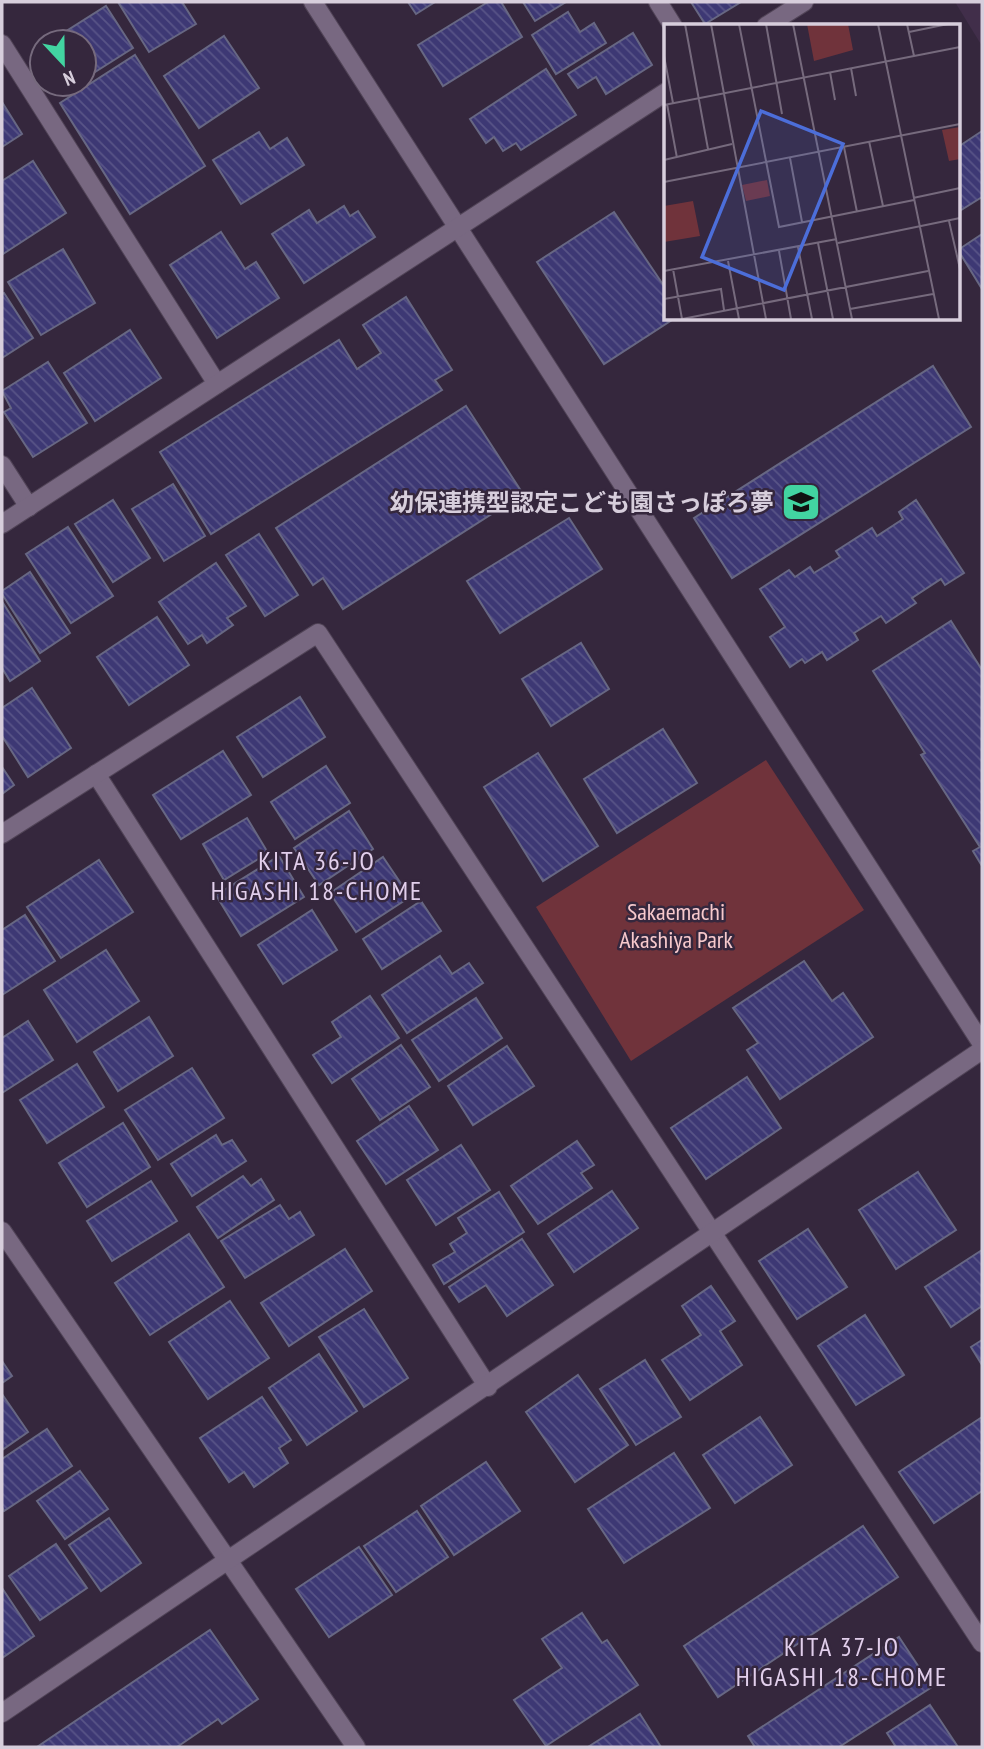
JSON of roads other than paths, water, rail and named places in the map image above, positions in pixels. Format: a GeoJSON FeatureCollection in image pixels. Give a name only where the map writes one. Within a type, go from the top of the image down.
{"type":"FeatureCollection","features":[{"type":"Feature","properties":{"kind":"street"},"geometry":{"type":"LineString","coordinates":[[313,2],[982,1044]]}},
{"type":"Feature","properties":{"kind":"street"},"geometry":{"type":"LineString","coordinates":[[658,2],[672,24]]}},
{"type":"Feature","properties":{"kind":"street"},"geometry":{"type":"LineString","coordinates":[[769,24],[804,2]]}},
{"type":"Feature","properties":{"kind":"street"},"geometry":{"type":"LineString","coordinates":[[2,44],[217,384]]}},
{"type":"Feature","properties":{"kind":"street"},"geometry":{"type":"LineString","coordinates":[[2,524],[664,93]]}},
{"type":"Feature","properties":{"kind":"street"},"geometry":{"type":"LineString","coordinates":[[2,465],[29,507]]}},
{"type":"Feature","properties":{"kind":"street"},"geometry":{"type":"LineString","coordinates":[[2,834],[318,633],[982,1643]]}},
{"type":"Feature","properties":{"kind":"street"},"geometry":{"type":"LineString","coordinates":[[96,774],[488,1387]]}},
{"type":"Feature","properties":{"kind":"street"},"geometry":{"type":"LineString","coordinates":[[2,1713],[228,1558],[488,1387],[982,1050]]}},
{"type":"Feature","properties":{"kind":"street"},"geometry":{"type":"LineString","coordinates":[[2,1231],[356,1747]]}},
{"type":"Feature","properties":{"kind":"place","name":"幼保連携型認定こども園さっぽろ夢"},"geometry":{"type":"Point","coordinates":[801,502]}},
{"type":"Feature","properties":{"kind":"district","name":"KITA 36-JO HIGASHI 18-CHOME"},"geometry":{"type":"Point","coordinates":[317,875]}},
{"type":"Feature","properties":{"kind":"district","name":"KITA 37-JO HIGASHI 18-CHOME"},"geometry":{"type":"Point","coordinates":[842,1661]}},
{"type":"Feature","properties":{"kind":"park label","name":"Sakaemachi Akashiya Park"},"geometry":{"type":"Point","coordinates":[676,925]}}]}
